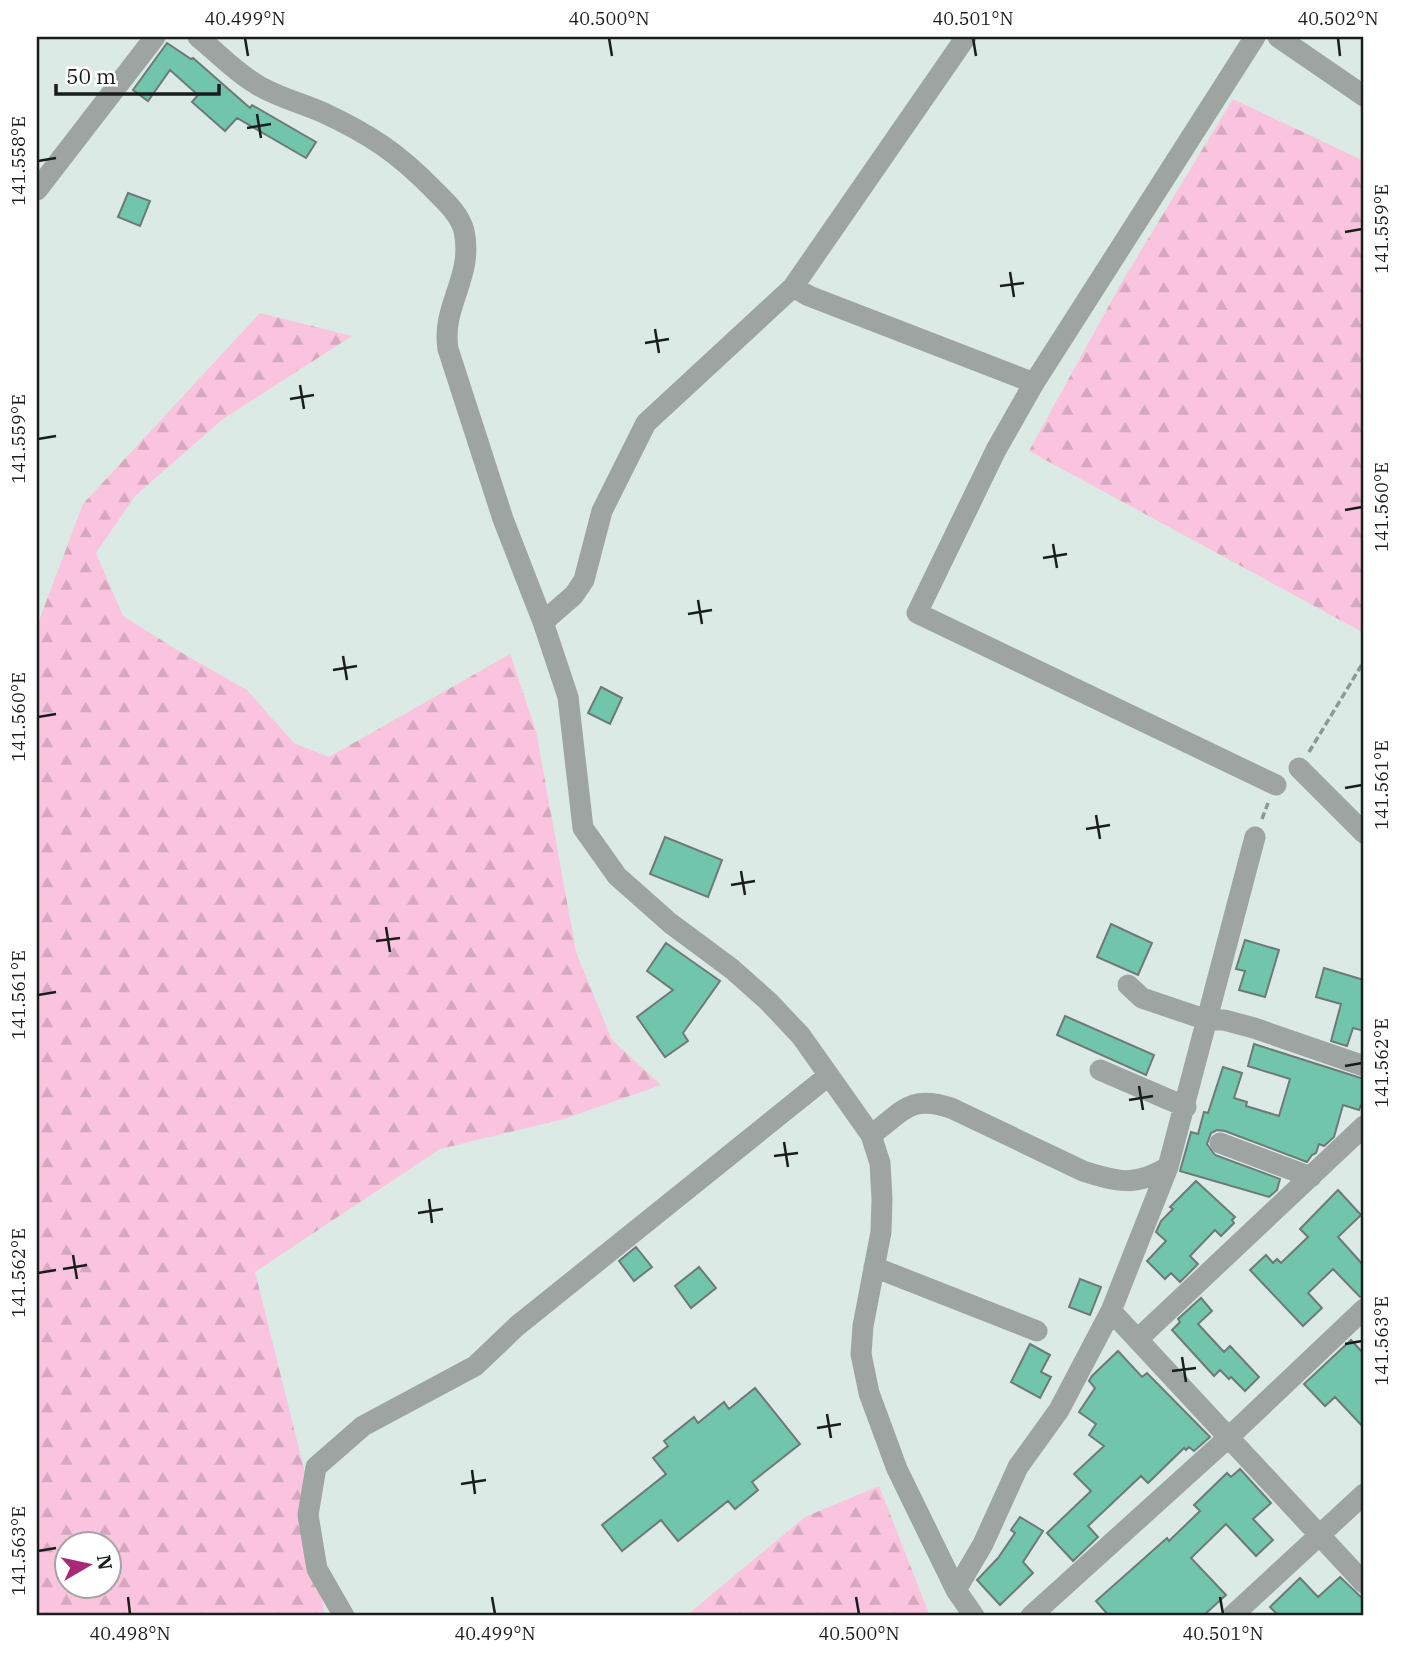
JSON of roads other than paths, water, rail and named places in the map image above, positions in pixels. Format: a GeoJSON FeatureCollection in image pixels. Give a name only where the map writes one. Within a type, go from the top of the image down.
{"type":"FeatureCollection","features":[{"type":"Feature","properties":{"kind":"street"},"geometry":{"type":"LineString","coordinates":[[37,190],[155,37]]}},
{"type":"Feature","properties":{"kind":"street"},"geometry":{"type":"LineString","coordinates":[[198,37],[255,84],[326,114],[384,144],[451,207],[463,227],[468,254],[448,317],[445,333],[448,349],[503,520],[543,622],[568,697],[583,828],[617,876],[670,923],[732,969],[769,1002],[801,1036],[871,1135],[880,1163],[882,1199],[881,1232],[863,1326],[861,1354],[869,1393],[897,1469],[956,1590],[974,1616]]}},
{"type":"Feature","properties":{"kind":"street"},"geometry":{"type":"LineString","coordinates":[[543,622],[574,594],[584,580],[602,511],[646,423],[793,287],[966,37]]}},
{"type":"Feature","properties":{"kind":"street"},"geometry":{"type":"LineString","coordinates":[[1255,37],[1034,383],[996,450],[917,614],[1276,785]]}},
{"type":"Feature","properties":{"kind":"street"},"geometry":{"type":"LineString","coordinates":[[1278,37],[1364,96]]}},
{"type":"Feature","properties":{"kind":"street"},"geometry":{"type":"LineString","coordinates":[[793,287],[809,296],[1034,383]]}},
{"type":"Feature","properties":{"kind":"street"},"geometry":{"type":"LineString","coordinates":[[1299,768],[1364,833]]}},
{"type":"Feature","properties":{"kind":"street"},"geometry":{"type":"LineString","coordinates":[[956,1590],[983,1544],[1018,1467],[1059,1409],[1111,1311],[1168,1167],[1255,837]]}},
{"type":"Feature","properties":{"kind":"street"},"geometry":{"type":"LineString","coordinates":[[1128,985],[1142,998],[1207,1020],[1223,1020],[1254,1028],[1364,1066]]}},
{"type":"Feature","properties":{"kind":"street"},"geometry":{"type":"LineString","coordinates":[[1100,1070],[1185,1107]]}},
{"type":"Feature","properties":{"kind":"street"},"geometry":{"type":"LineString","coordinates":[[344,1616],[317,1569],[308,1515],[316,1467],[363,1426],[475,1366],[517,1326],[828,1076]]}},
{"type":"Feature","properties":{"kind":"street"},"geometry":{"type":"LineString","coordinates":[[871,1135],[907,1106],[920,1101],[934,1102],[1083,1171],[1105,1178],[1139,1181],[1153,1177],[1168,1167]]}},
{"type":"Feature","properties":{"kind":"street"},"geometry":{"type":"LineString","coordinates":[[1138,1339],[1364,1126]]}},
{"type":"Feature","properties":{"kind":"street"},"geometry":{"type":"LineString","coordinates":[[1220,1143],[1311,1177]]}},
{"type":"Feature","properties":{"kind":"street"},"geometry":{"type":"LineString","coordinates":[[874,1267],[1037,1331]]}},
{"type":"Feature","properties":{"kind":"street"},"geometry":{"type":"LineString","coordinates":[[1031,1616],[1229,1437],[1364,1309]]}},
{"type":"Feature","properties":{"kind":"street"},"geometry":{"type":"LineString","coordinates":[[1111,1311],[1364,1583]]}},
{"type":"Feature","properties":{"kind":"street"},"geometry":{"type":"LineString","coordinates":[[1232,1616],[1364,1494]]}}]}
